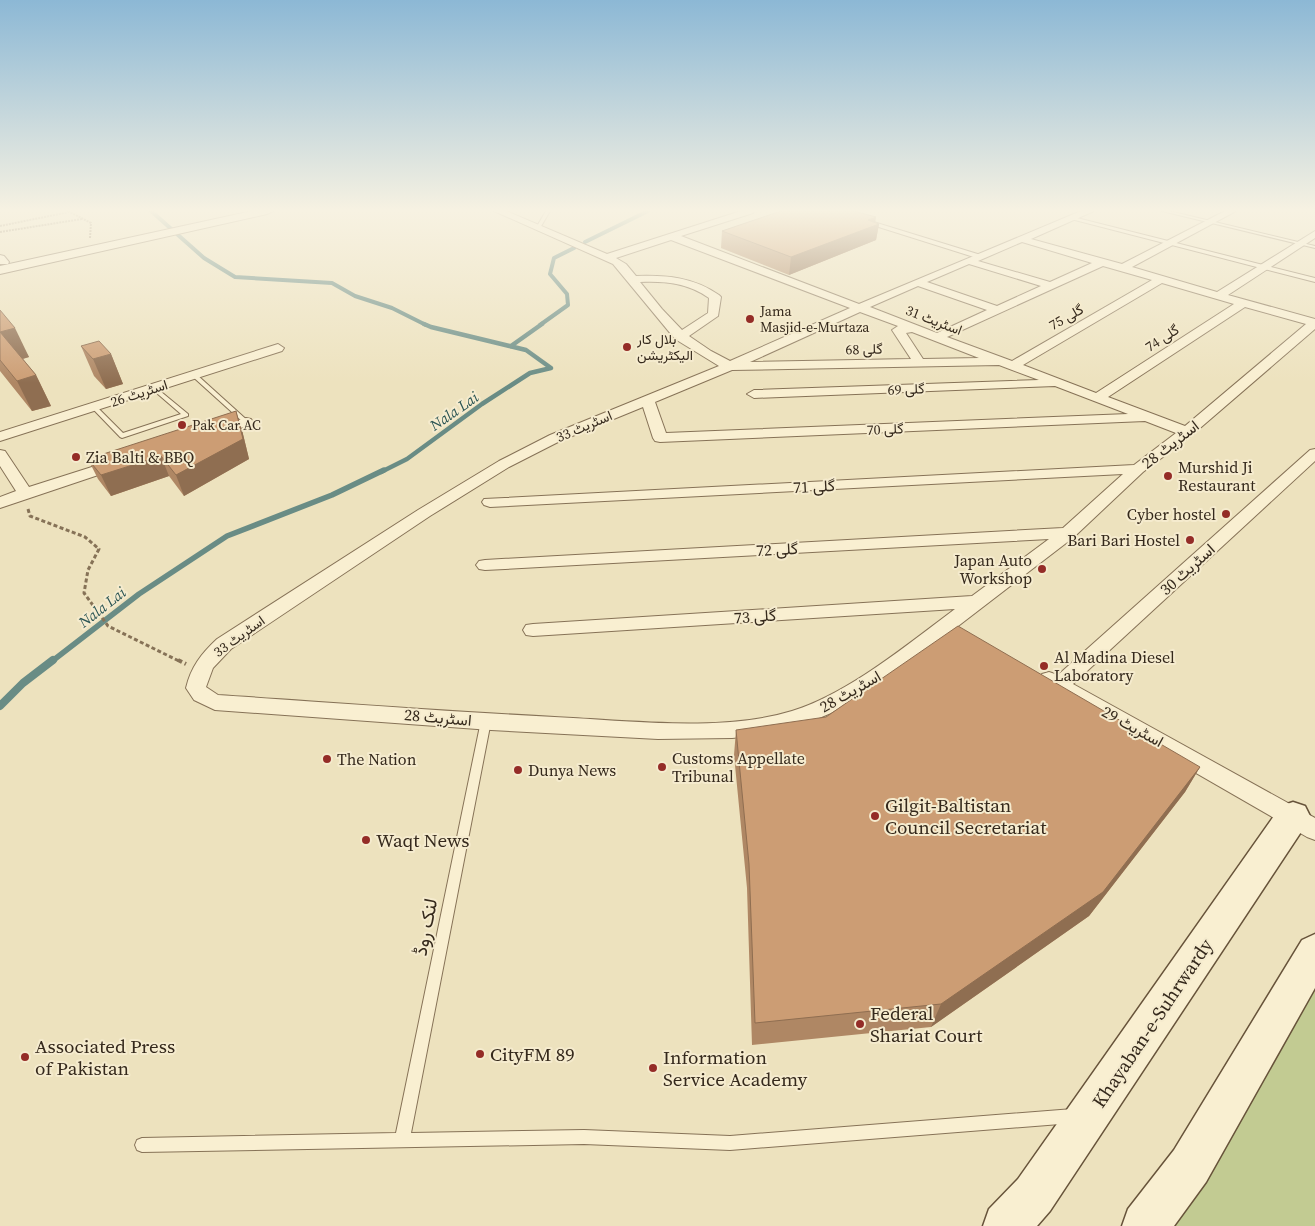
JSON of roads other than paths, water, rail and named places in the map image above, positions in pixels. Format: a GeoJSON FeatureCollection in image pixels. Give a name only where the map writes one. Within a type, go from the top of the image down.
{"type":"FeatureCollection","features":[{"type":"Feature","properties":{"kind":"main road","name":"Khayaban-e-Suhrwardy"},"geometry":{"type":"LineString","coordinates":[[1006,1226],[1034,1195],[1304,823]]}},
{"type":"Feature","properties":{"kind":"main road"},"geometry":{"type":"LineString","coordinates":[[1146,1226],[1190,1166],[1315,952]]}},
{"type":"Feature","properties":{"kind":"street"},"geometry":{"type":"LineString","coordinates":[[623,268],[629,272],[665,321],[679,336],[711,358],[730,366]]}},
{"type":"Feature","properties":{"kind":"street","name":"اسٹریٹ 31"},"geometry":{"type":"LineString","coordinates":[[756,268],[1187,432]]}},
{"type":"Feature","properties":{"kind":"street","name":"اسٹریٹ 33"},"geometry":{"type":"LineString","coordinates":[[264,705],[215,702],[201,695],[196,688],[199,673],[206,662],[224,644],[360,553],[504,464],[555,438],[730,366],[950,268]]}},
{"type":"Feature","properties":{"kind":"street"},"geometry":{"type":"LineString","coordinates":[[992,268],[1050,286]]}},
{"type":"Feature","properties":{"kind":"street"},"geometry":{"type":"LineString","coordinates":[[938,338],[1089,268]]}},
{"type":"Feature","properties":{"kind":"street"},"geometry":{"type":"LineString","coordinates":[[1124,268],[1315,323]]}},
{"type":"Feature","properties":{"kind":"street"},"geometry":{"type":"LineString","coordinates":[[1218,296],[1262,268]]}},
{"type":"Feature","properties":{"kind":"street"},"geometry":{"type":"LineString","coordinates":[[632,278],[684,280],[703,287],[715,297],[714,314],[690,331],[679,336]]}},
{"type":"Feature","properties":{"kind":"street","name":"گلی 75"},"geometry":{"type":"LineString","coordinates":[[1012,366],[1161,279]]}},
{"type":"Feature","properties":{"kind":"street"},"geometry":{"type":"LineString","coordinates":[[917,282],[998,310]]}},
{"type":"Feature","properties":{"kind":"street","name":"گلی 74"},"geometry":{"type":"LineString","coordinates":[[1097,398],[1243,303]]}},
{"type":"Feature","properties":{"kind":"street","name":"اسٹریٹ 28"},"geometry":{"type":"LineString","coordinates":[[264,705],[658,731],[732,730],[764,727],[797,718],[837,701],[958,628],[976,602],[1068,533],[1138,469],[1187,432],[1315,323]]}},
{"type":"Feature","properties":{"kind":"street"},"geometry":{"type":"LineString","coordinates":[[913,328],[898,330],[919,362]]}},
{"type":"Feature","properties":{"kind":"street","name":"اسٹریٹ 26"},"geometry":{"type":"LineString","coordinates":[[0,437],[278,348]]}},
{"type":"Feature","properties":{"kind":"street","name":"گلی 68"},"geometry":{"type":"LineString","coordinates":[[730,366],[999,361]]}},
{"type":"Feature","properties":{"kind":"street","name":"گلی 69"},"geometry":{"type":"LineString","coordinates":[[754,394],[1059,383]]}},
{"type":"Feature","properties":{"kind":"street","name":"گلی 70"},"geometry":{"type":"LineString","coordinates":[[648,400],[660,438],[1150,418]]}},
{"type":"Feature","properties":{"kind":"street"},"geometry":{"type":"LineString","coordinates":[[200,437],[246,422]]}},
{"type":"Feature","properties":{"kind":"street"},"geometry":{"type":"LineString","coordinates":[[0,454],[24,494]]}},
{"type":"Feature","properties":{"kind":"street","name":"اسٹریٹ 30"},"geometry":{"type":"LineString","coordinates":[[1059,685],[1315,454]]}},
{"type":"Feature","properties":{"kind":"street"},"geometry":{"type":"LineString","coordinates":[[0,503],[129,460]]}},
{"type":"Feature","properties":{"kind":"street","name":"گلی 71"},"geometry":{"type":"LineString","coordinates":[[490,502],[1138,469]]}},
{"type":"Feature","properties":{"kind":"street","name":"گلی 72"},"geometry":{"type":"LineString","coordinates":[[485,565],[1068,533]]}},
{"type":"Feature","properties":{"kind":"street","name":"گلی 73"},"geometry":{"type":"LineString","coordinates":[[533,630],[976,602]]}},
{"type":"Feature","properties":{"kind":"street","name":"اسٹریٹ 29"},"geometry":{"type":"LineString","coordinates":[[1034,671],[1304,823]]}},
{"type":"Feature","properties":{"kind":"lane"},"geometry":{"type":"LineString","coordinates":[[1269,268],[1315,280]]}},
{"type":"Feature","properties":{"kind":"lane"},"geometry":{"type":"LineString","coordinates":[[194,375],[246,422]]}},
{"type":"Feature","properties":{"kind":"lane"},"geometry":{"type":"LineString","coordinates":[[94,407],[122,436],[186,415],[154,388]]}},
{"type":"Feature","properties":{"kind":"lane","name":"لنک روڈ"},"geometry":{"type":"LineString","coordinates":[[402,1140],[486,721]]}},
{"type":"Feature","properties":{"kind":"lane"},"geometry":{"type":"LineString","coordinates":[[142,1146],[584,1137],[730,1143],[1091,1114]]}},
{"type":"Feature","properties":{"kind":"waterway","name":"Nala Lai"},"geometry":{"type":"LineString","coordinates":[[221,268],[235,277],[332,283],[355,296],[392,308],[424,324]]}},
{"type":"Feature","properties":{"kind":"waterway"},"geometry":{"type":"LineString","coordinates":[[540,325],[568,305],[567,294],[550,274],[551,268]]}},
{"type":"Feature","properties":{"kind":"waterway","name":"Nala Lai"},"geometry":{"type":"LineString","coordinates":[[381,472],[407,459],[482,404],[530,373],[551,368],[526,350],[424,324]]}},
{"type":"Feature","properties":{"kind":"waterway"},"geometry":{"type":"LineString","coordinates":[[511,346],[542,324]]}},
{"type":"Feature","properties":{"kind":"waterway","name":"Nala Lai"},"geometry":{"type":"LineString","coordinates":[[51,662],[139,594],[227,536],[332,495],[384,470]]}},
{"type":"Feature","properties":{"kind":"waterway","name":"Nala Lai"},"geometry":{"type":"LineString","coordinates":[[0,706],[23,683],[53,660]]}},
{"type":"Feature","properties":{"kind":"place","name":"Jama Masjid-e-Murtaza"},"geometry":{"type":"Point","coordinates":[750,319]}},
{"type":"Feature","properties":{"kind":"place","name":"بلال کار الیکٹریشن"},"geometry":{"type":"Point","coordinates":[627,347]}},
{"type":"Feature","properties":{"kind":"place","name":"Pak Car AC"},"geometry":{"type":"Point","coordinates":[182,425]}},
{"type":"Feature","properties":{"kind":"place","name":"Zia Balti & BBQ"},"geometry":{"type":"Point","coordinates":[76,457]}},
{"type":"Feature","properties":{"kind":"place","name":"Murshid Ji Restaurant"},"geometry":{"type":"Point","coordinates":[1168,476]}},
{"type":"Feature","properties":{"kind":"place","name":"Cyber hostel"},"geometry":{"type":"Point","coordinates":[1226,514]}},
{"type":"Feature","properties":{"kind":"place","name":"Bari Bari Hostel"},"geometry":{"type":"Point","coordinates":[1190,540]}},
{"type":"Feature","properties":{"kind":"place","name":"Japan Auto Workshop"},"geometry":{"type":"Point","coordinates":[1042,569]}},
{"type":"Feature","properties":{"kind":"place","name":"Al Madina Diesel Laboratory"},"geometry":{"type":"Point","coordinates":[1044,666]}},
{"type":"Feature","properties":{"kind":"place","name":"The Nation"},"geometry":{"type":"Point","coordinates":[327,759]}},
{"type":"Feature","properties":{"kind":"place","name":"Customs Appellate Tribunal"},"geometry":{"type":"Point","coordinates":[662,767]}},
{"type":"Feature","properties":{"kind":"place","name":"Dunya News"},"geometry":{"type":"Point","coordinates":[518,770]}},
{"type":"Feature","properties":{"kind":"place","name":"Gilgit-Baltistan Council Secretariat"},"geometry":{"type":"Point","coordinates":[875,816]}},
{"type":"Feature","properties":{"kind":"place","name":"Waqt News"},"geometry":{"type":"Point","coordinates":[366,840]}},
{"type":"Feature","properties":{"kind":"place","name":"Federal Shariat Court"},"geometry":{"type":"Point","coordinates":[860,1024]}},
{"type":"Feature","properties":{"kind":"place","name":"CityFM 89"},"geometry":{"type":"Point","coordinates":[480,1054]}},
{"type":"Feature","properties":{"kind":"place","name":"Associated Press of Pakistan"},"geometry":{"type":"Point","coordinates":[25,1057]}},
{"type":"Feature","properties":{"kind":"place","name":"Information Service Academy"},"geometry":{"type":"Point","coordinates":[653,1068]}}]}
